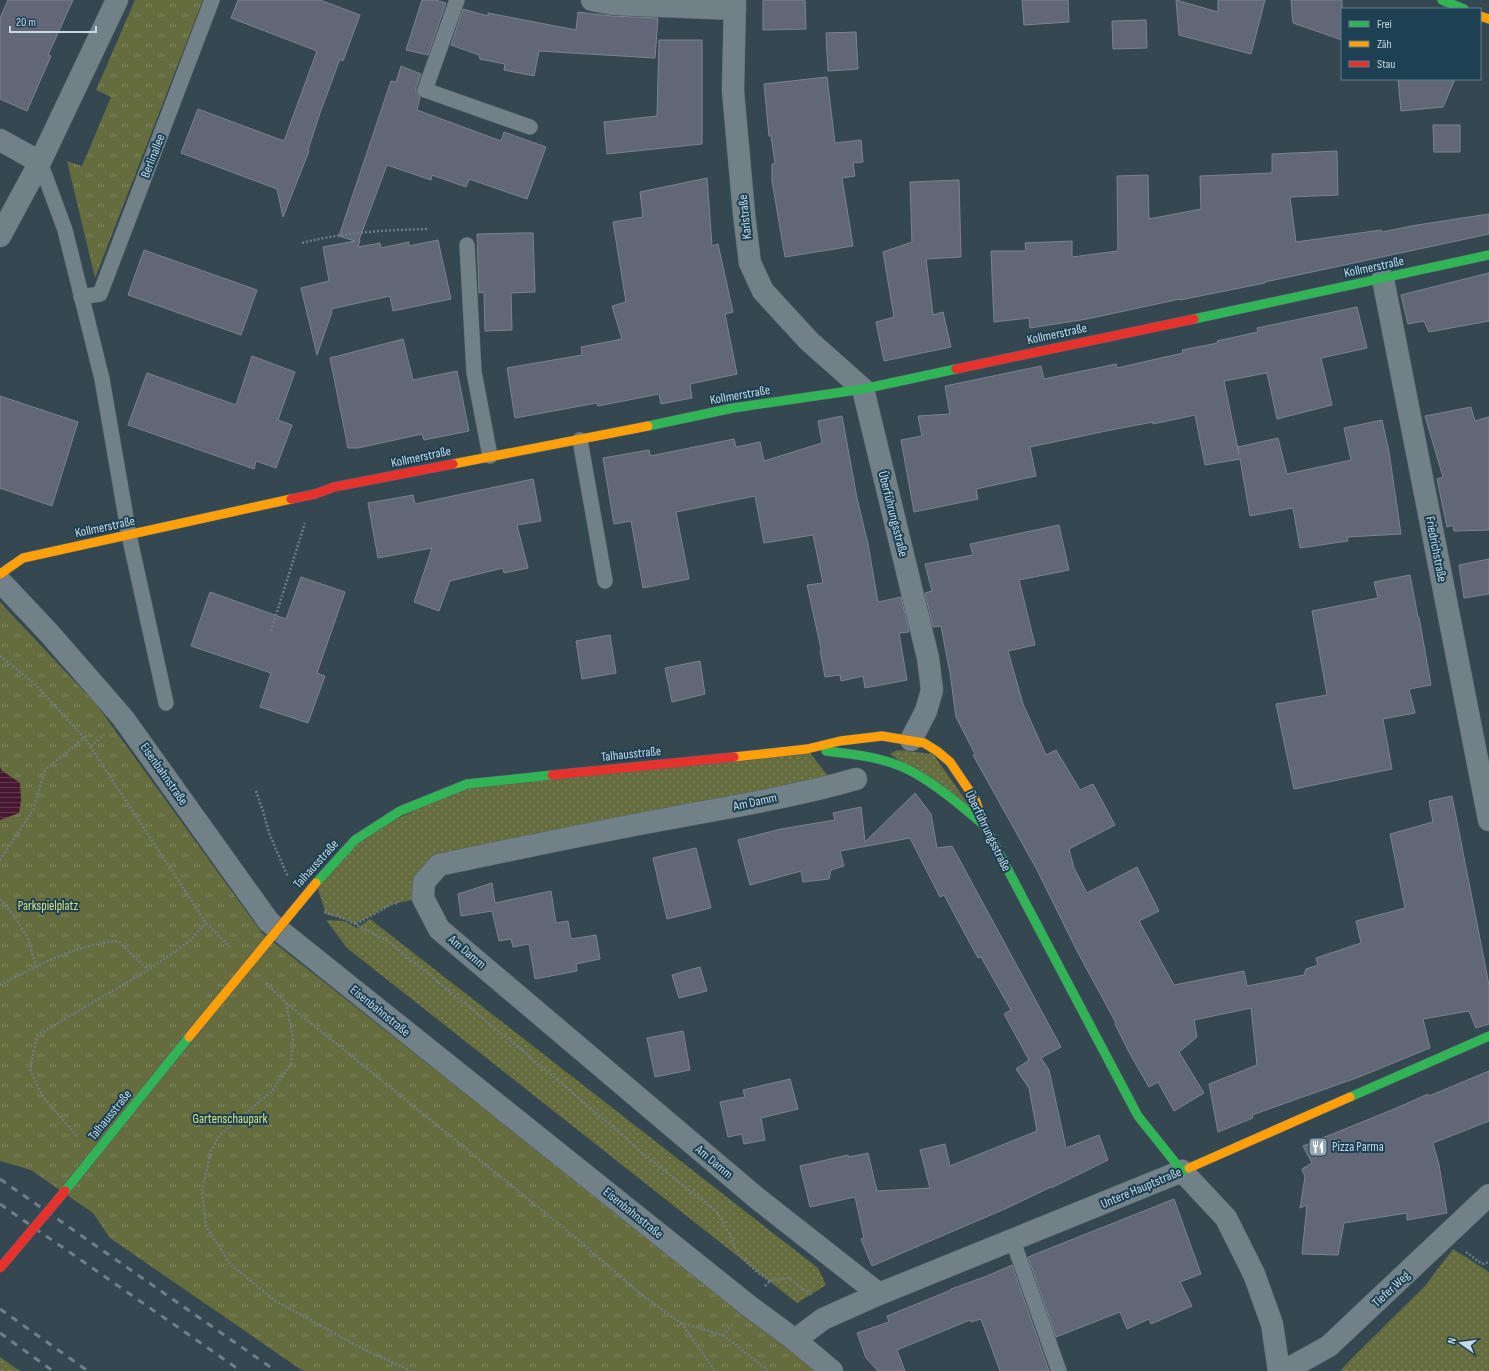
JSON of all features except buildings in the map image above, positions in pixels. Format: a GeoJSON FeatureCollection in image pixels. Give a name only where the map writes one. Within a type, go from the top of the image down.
{"type":"FeatureCollection","features":[{"type":"Feature","properties":{"kind":"main road"},"geometry":{"type":"LineString","coordinates":[[1442,0],[1462,8]]}},
{"type":"Feature","properties":{"kind":"main road","name":"Kollmerstraße"},"geometry":{"type":"LineString","coordinates":[[0,574],[23,558],[315,494],[334,487],[580,440],[733,408],[863,389],[1383,279],[1489,255]]}},
{"type":"Feature","properties":{"kind":"main road","name":"Talhausstraße"},"geometry":{"type":"LineString","coordinates":[[0,1268],[65,1191],[316,883],[355,840],[400,811],[467,784],[807,749],[840,741],[882,736],[904,744]]}},
{"type":"Feature","properties":{"kind":"main road","name":"Überführungsstraße"},"geometry":{"type":"LineString","coordinates":[[904,744],[924,743],[937,751],[950,762],[975,799],[984,825],[1138,1116],[1182,1171]]}},
{"type":"Feature","properties":{"kind":"main road","name":"Talhausstraße"},"geometry":{"type":"LineString","coordinates":[[807,749],[865,756]]}},
{"type":"Feature","properties":{"kind":"main road"},"geometry":{"type":"LineString","coordinates":[[865,756],[884,751]]}},
{"type":"Feature","properties":{"kind":"main road"},"geometry":{"type":"LineString","coordinates":[[865,756],[906,769],[927,780],[984,825]]}},
{"type":"Feature","properties":{"kind":"main road","name":"Untere Hauptstraße"},"geometry":{"type":"LineString","coordinates":[[1182,1171],[1489,1036]]}},
{"type":"Feature","properties":{"kind":"street"},"geometry":{"type":"LineString","coordinates":[[0,236],[40,162],[118,0]]}},
{"type":"Feature","properties":{"kind":"street"},"geometry":{"type":"LineString","coordinates":[[592,0],[612,4],[735,4]]}},
{"type":"Feature","properties":{"kind":"street","name":"Karlstraße"},"geometry":{"type":"LineString","coordinates":[[735,4],[733,91],[750,263],[763,291],[809,341],[863,389]]}},
{"type":"Feature","properties":{"kind":"street"},"geometry":{"type":"LineString","coordinates":[[0,140],[40,162]]}},
{"type":"Feature","properties":{"kind":"street","name":"Friedrichstraße"},"geometry":{"type":"LineString","coordinates":[[1383,279],[1489,820]]}},
{"type":"Feature","properties":{"kind":"street","name":"Überführungsstraße"},"geometry":{"type":"LineString","coordinates":[[863,389],[928,658],[932,690],[926,712],[904,744]]}},
{"type":"Feature","properties":{"kind":"street","name":"Eisenbahnstraße"},"geometry":{"type":"LineString","coordinates":[[0,581],[49,633],[123,718],[269,922],[832,1371]]}},
{"type":"Feature","properties":{"kind":"street","name":"Am Damm"},"geometry":{"type":"LineString","coordinates":[[856,779],[835,785],[725,808],[578,836],[439,865],[424,882],[423,898],[439,929],[758,1200],[879,1294]]}},
{"type":"Feature","properties":{"kind":"street"},"geometry":{"type":"LineString","coordinates":[[1182,1171],[1226,1218],[1254,1274],[1272,1324],[1279,1371]]}},
{"type":"Feature","properties":{"kind":"street","name":"Untere Hauptstraße"},"geometry":{"type":"LineString","coordinates":[[795,1340],[823,1319],[879,1294],[1013,1241],[1182,1171]]}},
{"type":"Feature","properties":{"kind":"street","name":"Tiefer Weg"},"geometry":{"type":"LineString","coordinates":[[1284,1371],[1329,1346],[1489,1195]]}},
{"type":"Feature","properties":{"kind":"lane","name":"Berlinallee"},"geometry":{"type":"LineString","coordinates":[[81,298],[100,294],[212,0]]}},
{"type":"Feature","properties":{"kind":"lane"},"geometry":{"type":"LineString","coordinates":[[458,0],[425,90],[530,128]]}},
{"type":"Feature","properties":{"kind":"lane"},"geometry":{"type":"LineString","coordinates":[[40,162],[65,230],[102,380],[129,535],[166,703]]}},
{"type":"Feature","properties":{"kind":"lane"},"geometry":{"type":"LineString","coordinates":[[467,245],[474,372],[490,456]]}},
{"type":"Feature","properties":{"kind":"lane"},"geometry":{"type":"LineString","coordinates":[[580,440],[605,581]]}},
{"type":"Feature","properties":{"kind":"lane"},"geometry":{"type":"LineString","coordinates":[[1013,1241],[1059,1371]]}},
{"type":"Feature","properties":{"kind":"path"},"geometry":{"type":"LineString","coordinates":[[302,243],[325,237],[381,230],[429,229]]}},
{"type":"Feature","properties":{"kind":"path"},"geometry":{"type":"LineString","coordinates":[[271,631],[315,494]]}},
{"type":"Feature","properties":{"kind":"path"},"geometry":{"type":"LineString","coordinates":[[0,656],[36,685],[85,737],[206,923],[232,950]]}},
{"type":"Feature","properties":{"kind":"path"},"geometry":{"type":"LineString","coordinates":[[0,860],[34,810],[46,770],[85,737]]}},
{"type":"Feature","properties":{"kind":"path"},"geometry":{"type":"LineString","coordinates":[[256,791],[269,833],[291,883]]}},
{"type":"Feature","properties":{"kind":"path"},"geometry":{"type":"LineString","coordinates":[[355,924],[392,904],[423,898]]}},
{"type":"Feature","properties":{"kind":"path"},"geometry":{"type":"LineString","coordinates":[[0,899],[15,917],[28,939],[36,967]]}},
{"type":"Feature","properties":{"kind":"path"},"geometry":{"type":"LineString","coordinates":[[320,908],[326,914],[345,919],[388,941],[535,1061],[656,1164],[717,1212],[729,1233],[737,1253],[756,1271],[770,1281]]}},
{"type":"Feature","properties":{"kind":"path"},"geometry":{"type":"LineString","coordinates":[[94,1155],[43,1097],[30,1069],[37,1036],[148,970],[190,941],[206,923]]}},
{"type":"Feature","properties":{"kind":"path"},"geometry":{"type":"LineString","coordinates":[[0,985],[36,967],[90,944],[118,941],[148,970]]}},
{"type":"Feature","properties":{"kind":"path"},"geometry":{"type":"LineString","coordinates":[[265,982],[286,1003],[570,1233],[643,1296],[681,1323],[715,1371]]}},
{"type":"Feature","properties":{"kind":"path"},"geometry":{"type":"LineString","coordinates":[[286,1003],[293,1038],[291,1064],[271,1092],[220,1135],[211,1151],[202,1191],[206,1226],[230,1264],[274,1300],[359,1347],[411,1371]]}},
{"type":"Feature","properties":{"kind":"path"},"geometry":{"type":"LineString","coordinates":[[681,1323],[723,1335],[769,1371]]}},
{"type":"Feature","properties":{"kind":"green space"},"geometry":{"type":"Polygon","coordinates":[[[135,0],[203,0],[95,278],[67,161],[82,166],[111,97],[96,90],[135,0]]]}},
{"type":"Feature","properties":{"kind":"green space","name":"Gartenschaupark"},"geometry":{"type":"Polygon","coordinates":[[[0,602],[96,704],[262,933],[817,1371],[303,1371],[110,1238],[93,1213],[31,1170],[0,1161],[0,602]]]}},
{"type":"Feature","properties":{"kind":"green space"},"geometry":{"type":"Polygon","coordinates":[[[807,749],[835,785],[439,865],[423,898],[392,904],[355,924],[345,919],[326,914],[316,883],[355,840],[467,784],[807,749]]]}},
{"type":"Feature","properties":{"kind":"green space"},"geometry":{"type":"Polygon","coordinates":[[[897,750],[933,754],[976,815],[890,754],[897,750]]]}},
{"type":"Feature","properties":{"kind":"green space"},"geometry":{"type":"Polygon","coordinates":[[[370,919],[818,1268],[826,1285],[797,1303],[347,948],[326,920],[344,921],[357,928],[370,919]]]}},
{"type":"Feature","properties":{"kind":"green space"},"geometry":{"type":"Polygon","coordinates":[[[1453,1249],[1489,1272],[1489,1371],[1340,1371],[1425,1286],[1453,1249]]]}},
{"type":"Feature","properties":{"kind":"green space"},"geometry":{"type":"Polygon","coordinates":[[[0,1357],[20,1371],[0,1371],[0,1357]]]}},
{"type":"Feature","properties":{"kind":"shaded area"},"geometry":{"type":"Polygon","coordinates":[[[0,766],[1,770],[20,783],[21,800],[19,813],[0,820],[0,766]]]}},
{"type":"Feature","properties":{"kind":"railway"},"geometry":{"type":"LineString","coordinates":[[0,1179],[276,1371]]}},
{"type":"Feature","properties":{"kind":"railway"},"geometry":{"type":"LineString","coordinates":[[0,1204],[241,1371]]}},
{"type":"Feature","properties":{"kind":"railway"},"geometry":{"type":"LineString","coordinates":[[0,1309],[88,1371]]}},
{"type":"Feature","properties":{"kind":"railway"},"geometry":{"type":"LineString","coordinates":[[0,1333],[53,1371]]}},
{"type":"Feature","properties":{"kind":"traffic: fast"},"geometry":{"type":"LineString","coordinates":[[1442,0],[1462,8]]}},
{"type":"Feature","properties":{"kind":"traffic: fast"},"geometry":{"type":"LineString","coordinates":[[1194,319],[1489,255]]}},
{"type":"Feature","properties":{"kind":"traffic: fast"},"geometry":{"type":"LineString","coordinates":[[648,426],[733,408],[863,389],[956,369]]}},
{"type":"Feature","properties":{"kind":"traffic: fast"},"geometry":{"type":"LineString","coordinates":[[826,751],[878,759],[907,769],[937,788],[984,825]]}},
{"type":"Feature","properties":{"kind":"traffic: fast"},"geometry":{"type":"LineString","coordinates":[[316,883],[355,840],[400,811],[467,784],[552,775]]}},
{"type":"Feature","properties":{"kind":"traffic: fast"},"geometry":{"type":"LineString","coordinates":[[990,836],[1138,1116],[1182,1171],[1189,1168]]}},
{"type":"Feature","properties":{"kind":"traffic: fast"},"geometry":{"type":"LineString","coordinates":[[1350,1097],[1489,1036]]}},
{"type":"Feature","properties":{"kind":"traffic: fast"},"geometry":{"type":"LineString","coordinates":[[65,1191],[189,1037]]}},
{"type":"Feature","properties":{"kind":"traffic: slow"},"geometry":{"type":"LineString","coordinates":[[1481,16],[1489,19]]}},
{"type":"Feature","properties":{"kind":"traffic: slow"},"geometry":{"type":"LineString","coordinates":[[453,464],[648,426]]}},
{"type":"Feature","properties":{"kind":"traffic: slow"},"geometry":{"type":"LineString","coordinates":[[0,574],[23,558],[291,499]]}},
{"type":"Feature","properties":{"kind":"traffic: slow"},"geometry":{"type":"LineString","coordinates":[[734,757],[807,749],[840,741],[882,736],[924,743],[937,751],[950,762],[975,799],[984,825],[990,836]]}},
{"type":"Feature","properties":{"kind":"traffic: slow"},"geometry":{"type":"LineString","coordinates":[[189,1037],[316,883]]}},
{"type":"Feature","properties":{"kind":"traffic: slow"},"geometry":{"type":"LineString","coordinates":[[1189,1168],[1350,1097]]}},
{"type":"Feature","properties":{"kind":"traffic: jam"},"geometry":{"type":"LineString","coordinates":[[956,369],[1194,319]]}},
{"type":"Feature","properties":{"kind":"traffic: jam"},"geometry":{"type":"LineString","coordinates":[[291,499],[315,494],[334,487],[453,464]]}},
{"type":"Feature","properties":{"kind":"traffic: jam"},"geometry":{"type":"LineString","coordinates":[[552,775],[734,757]]}},
{"type":"Feature","properties":{"kind":"traffic: jam"},"geometry":{"type":"LineString","coordinates":[[0,1268],[65,1191]]}},
{"type":"Feature","properties":{"kind":"place","name":"Pizza Parma"},"geometry":{"type":"Point","coordinates":[1318,1147]}},
{"type":"Feature","properties":{"kind":"park label","name":"Parkspielplatz"},"geometry":{"type":"Point","coordinates":[48,906]}}]}
